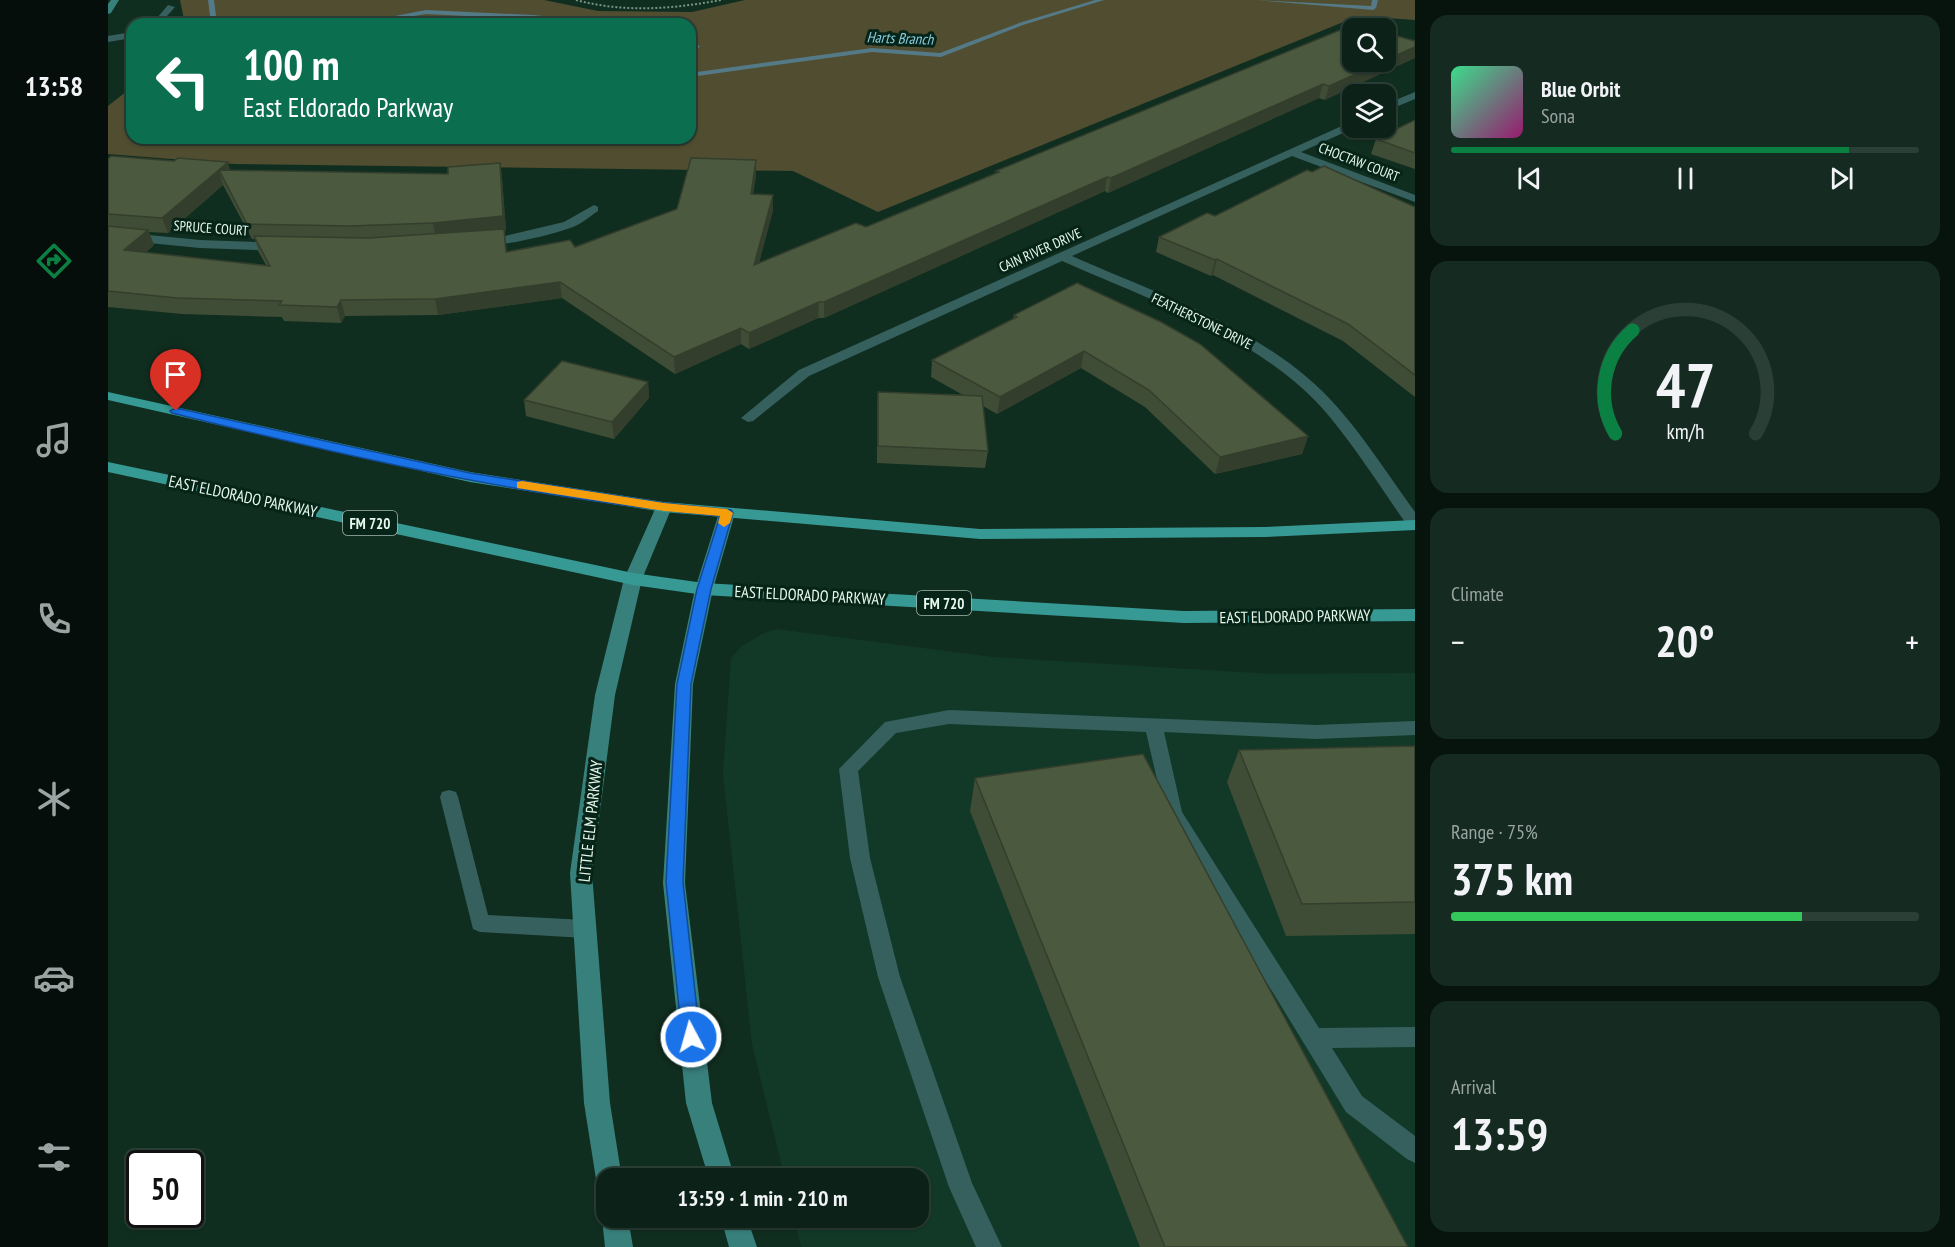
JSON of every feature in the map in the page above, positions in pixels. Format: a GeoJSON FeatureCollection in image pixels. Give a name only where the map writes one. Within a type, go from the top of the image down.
{"type":"FeatureCollection","features":[{"type":"Feature","properties":{"kind":"main road"},"geometry":{"type":"LineString","coordinates":[[108,11],[115,0]]}},
{"type":"Feature","properties":{"kind":"main road"},"geometry":{"type":"LineString","coordinates":[[108,396],[470,477],[664,507],[980,534],[1264,532],[1415,525]]}},
{"type":"Feature","properties":{"kind":"main road","name":"EAST ELDORADO PARKWAY"},"geometry":{"type":"LineString","coordinates":[[108,467],[633,579],[704,589],[1184,617],[1415,615]]}},
{"type":"Feature","properties":{"kind":"main road","name":"LITTLE ELM PARKWAY"},"geometry":{"type":"LineString","coordinates":[[607,1168],[597,1103],[581,873],[603,707],[633,579],[664,507]]}},
{"type":"Feature","properties":{"kind":"main road"},"geometry":{"type":"LineString","coordinates":[[719,1168],[699,1103],[674,882],[684,684],[704,589],[727,513]]}},
{"type":"Feature","properties":{"kind":"main road"},"geometry":{"type":"LineString","coordinates":[[616,1228],[619,1247]]}},
{"type":"Feature","properties":{"kind":"main road"},"geometry":{"type":"LineString","coordinates":[[737,1228],[743,1247]]}},
{"type":"Feature","properties":{"kind":"street"},"geometry":{"type":"LineString","coordinates":[[1396,103],[1415,94]]}},
{"type":"Feature","properties":{"kind":"street","name":"CAIN RIVER DRIVE"},"geometry":{"type":"LineString","coordinates":[[748,418],[804,373],[1342,129]]}},
{"type":"Feature","properties":{"kind":"street","name":"CHOCTAW COURT"},"geometry":{"type":"LineString","coordinates":[[1292,152],[1415,199]]}},
{"type":"Feature","properties":{"kind":"street"},"geometry":{"type":"LineString","coordinates":[[469,243],[501,241],[568,225],[594,209]]}},
{"type":"Feature","properties":{"kind":"street","name":"SPRUCE COURT"},"geometry":{"type":"LineString","coordinates":[[108,235],[200,244],[298,248]]}},
{"type":"Feature","properties":{"kind":"street","name":"FEATHERSTONE DRIVE"},"geometry":{"type":"LineString","coordinates":[[1060,256],[1218,326],[1259,349],[1297,376],[1334,412],[1415,525]]}},
{"type":"Feature","properties":{"kind":"lane"},"geometry":{"type":"LineString","coordinates":[[161,18],[171,7]]}},
{"type":"Feature","properties":{"kind":"lane"},"geometry":{"type":"LineString","coordinates":[[108,39],[126,36]]}},
{"type":"Feature","properties":{"kind":"lane"},"geometry":{"type":"LineString","coordinates":[[989,1247],[961,1187],[889,977],[860,858],[848,769],[891,727],[949,717],[1316,732],[1415,728]]}},
{"type":"Feature","properties":{"kind":"lane"},"geometry":{"type":"LineString","coordinates":[[1154,726],[1173,813],[1354,1104],[1415,1151]]}},
{"type":"Feature","properties":{"kind":"lane"},"geometry":{"type":"LineString","coordinates":[[448,797],[480,923],[585,929]]}},
{"type":"Feature","properties":{"kind":"lane"},"geometry":{"type":"LineString","coordinates":[[1313,1038],[1415,1037]]}},
{"type":"Feature","properties":{"kind":"path"},"geometry":{"type":"LineString","coordinates":[[576,0],[616,7],[662,8],[692,6],[721,0]]}},
{"type":"Feature","properties":{"kind":"shaded area"},"geometry":{"type":"Polygon","coordinates":[[[180,0],[544,0],[598,11],[692,12],[745,0],[1415,0],[1415,20],[1358,16],[1342,18],[1342,23],[878,212],[793,171],[235,164],[108,154],[108,106],[126,92],[126,144],[696,144],[696,18],[184,18],[180,0]]]}},
{"type":"Feature","properties":{"kind":"shaded area"},"geometry":{"type":"Polygon","coordinates":[[[776,629],[993,657],[1272,674],[1415,673],[1415,1247],[801,1247],[796,1228],[929,1228],[929,1168],[782,1168],[752,1044],[723,773],[731,658],[741,647],[762,634],[776,629]]]}},
{"type":"Feature","properties":{"kind":"building"},"geometry":{"type":"Polygon","coordinates":[[[1342,29],[1342,72],[1360,72],[1329,86],[1323,84],[824,302],[819,302],[749,333],[741,328],[674,357],[560,282],[435,299],[341,300],[337,307],[279,305],[282,301],[177,298],[108,291],[108,226],[148,230],[124,250],[270,266],[254,236],[368,238],[504,229],[506,252],[570,240],[575,247],[677,209],[691,158],[756,160],[751,194],[773,195],[754,265],[856,223],[866,227],[999,172],[996,171],[1342,29]]]}},
{"type":"Feature","properties":{"kind":"building"},"geometry":{"type":"Polygon","coordinates":[[[1396,36],[1415,41],[1415,47],[1396,56],[1396,36]]]}},
{"type":"Feature","properties":{"kind":"building"},"geometry":{"type":"Polygon","coordinates":[[[1415,120],[1415,153],[1376,139],[1396,138],[1396,129],[1415,120]]]}},
{"type":"Feature","properties":{"kind":"building"},"geometry":{"type":"Polygon","coordinates":[[[111,156],[228,162],[162,218],[108,214],[108,159],[111,156]]]}},
{"type":"Feature","properties":{"kind":"building"},"geometry":{"type":"Polygon","coordinates":[[[500,163],[503,216],[433,223],[350,226],[247,224],[219,170],[448,174],[448,167],[500,163]]]}},
{"type":"Feature","properties":{"kind":"building"},"geometry":{"type":"Polygon","coordinates":[[[1324,166],[1415,207],[1415,375],[1348,324],[1217,259],[1159,237],[1207,213],[1215,216],[1307,170],[1312,172],[1324,166]]]}},
{"type":"Feature","properties":{"kind":"building"},"geometry":{"type":"Polygon","coordinates":[[[1077,283],[1161,322],[1200,344],[1308,436],[1220,457],[1149,390],[1084,351],[1000,397],[932,360],[1017,317],[1014,315],[1077,283]]]}},
{"type":"Feature","properties":{"kind":"building"},"geometry":{"type":"Polygon","coordinates":[[[562,361],[648,382],[612,422],[524,400],[562,361]]]}},
{"type":"Feature","properties":{"kind":"building"},"geometry":{"type":"Polygon","coordinates":[[[878,392],[982,396],[988,451],[878,446],[878,392]]]}},
{"type":"Feature","properties":{"kind":"building"},"geometry":{"type":"Polygon","coordinates":[[[1415,746],[1415,902],[1302,904],[1239,750],[1415,746]]]}},
{"type":"Feature","properties":{"kind":"building"},"geometry":{"type":"Polygon","coordinates":[[[1143,754],[1408,1247],[1165,1247],[975,778],[1143,754]]]}},
{"type":"Feature","properties":{"kind":"waterway","name":"Harts Branch"},"geometry":{"type":"LineString","coordinates":[[211,0],[213,18]]}},
{"type":"Feature","properties":{"kind":"waterway","name":"Harts Branch"},"geometry":{"type":"LineString","coordinates":[[696,74],[872,50],[941,55],[1021,24],[1101,0]]}},
{"type":"Feature","properties":{"kind":"waterway","name":"Harts Branch"},"geometry":{"type":"LineString","coordinates":[[1258,0],[1373,8],[1375,0]]}},
{"type":"Feature","properties":{"kind":"waterway","name":"Harts Branch"},"geometry":{"type":"LineString","coordinates":[[391,18],[426,12],[545,18]]}},
{"type":"Feature","properties":{"kind":"slow traffic"},"geometry":{"type":"LineString","coordinates":[[522,485],[664,507],[727,513],[724,523]]}},
{"type":"Feature","properties":{"kind":"route"},"geometry":{"type":"LineString","coordinates":[[176,411],[470,477],[664,507],[727,513],[704,589],[684,684],[674,882],[691,1037]]}}]}
